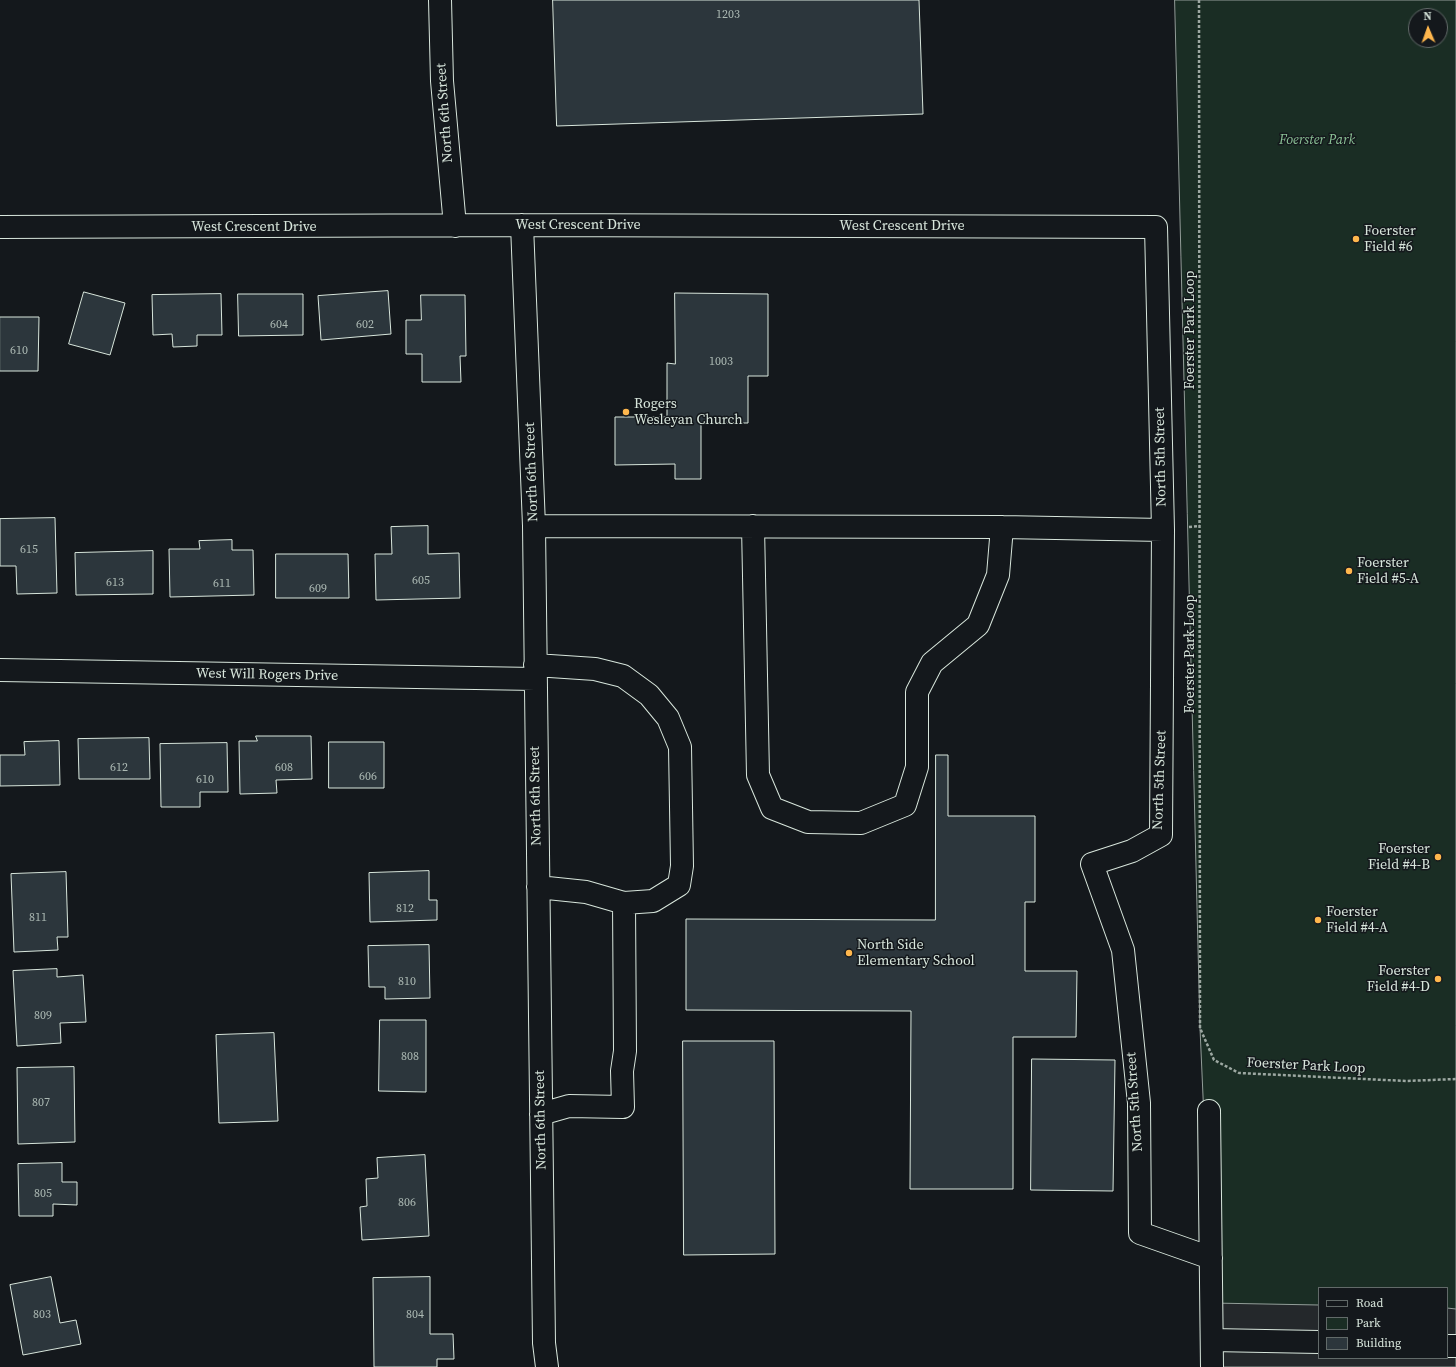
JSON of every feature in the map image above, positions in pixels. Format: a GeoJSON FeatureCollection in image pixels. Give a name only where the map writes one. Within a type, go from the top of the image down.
{"type":"FeatureCollection","features":[{"type":"Feature","properties":{"kind":"street","name":"North 6th Street"},"geometry":{"type":"LineString","coordinates":[[440,0],[442,81],[454,226]]}},
{"type":"Feature","properties":{"kind":"street","name":"North 6th Street"},"geometry":{"type":"LineString","coordinates":[[522,225],[534,526],[544,1343],[547,1367]]}},
{"type":"Feature","properties":{"kind":"street","name":"West Crescent Drive"},"geometry":{"type":"LineString","coordinates":[[0,227],[522,225],[1156,227]]}},
{"type":"Feature","properties":{"kind":"street","name":"North 5th Street"},"geometry":{"type":"LineString","coordinates":[[1156,227],[1163,530],[1161,834],[1132,851],[1092,864],[1123,950],[1139,1103],[1140,1233],[1211,1258]]}},
{"type":"Feature","properties":{"kind":"street"},"geometry":{"type":"LineString","coordinates":[[534,526],[1002,527],[1163,530]]}},
{"type":"Feature","properties":{"kind":"street"},"geometry":{"type":"LineString","coordinates":[[753,526],[758,775],[772,808],[808,822],[861,823],[905,805],[917,767],[917,692],[932,663],[978,625],[998,575],[1002,527]]}},
{"type":"Feature","properties":{"kind":"street","name":"West Will Rogers Drive"},"geometry":{"type":"LineString","coordinates":[[0,670],[535,672],[595,669],[623,676],[649,695],[668,718],[680,747],[682,866],[679,885],[653,901],[624,903]]}},
{"type":"Feature","properties":{"kind":"street"},"geometry":{"type":"LineString","coordinates":[[538,887],[586,892],[624,903],[625,1051],[622,1071],[624,1107],[570,1106],[541,1114]]}},
{"type":"Feature","properties":{"kind":"street"},"geometry":{"type":"LineString","coordinates":[[1208,1111],[1212,1367]]}},
{"type":"Feature","properties":{"kind":"street"},"geometry":{"type":"LineString","coordinates":[[1212,1340],[1318,1342]]}},
{"type":"Feature","properties":{"kind":"path","name":"Foerster Park Loop"},"geometry":{"type":"LineString","coordinates":[[1199,0],[1200,1028],[1214,1060],[1239,1073],[1406,1081],[1456,1079]]}},
{"type":"Feature","properties":{"kind":"green space","name":"Foerster Park"},"geometry":{"type":"Polygon","coordinates":[[[1175,0],[1456,0],[1456,1367],[1215,1367],[1200,1028],[1175,0]]]}},
{"type":"Feature","properties":{"kind":"shaded area"},"geometry":{"type":"Polygon","coordinates":[[[1211,1303],[1318,1305],[1318,1359],[1448,1359],[1448,1308],[1456,1309],[1456,1367],[1215,1367],[1211,1303]]]}},
{"type":"Feature","properties":{"kind":"building"},"geometry":{"type":"Polygon","coordinates":[[[553,0],[919,0],[923,114],[557,126],[553,0]]]}},
{"type":"Feature","properties":{"kind":"building"},"geometry":{"type":"Polygon","coordinates":[[[388,291],[391,334],[321,340],[318,296],[388,291]]]}},
{"type":"Feature","properties":{"kind":"building"},"geometry":{"type":"Polygon","coordinates":[[[84,292],[125,303],[110,355],[69,344],[84,292]]]}},
{"type":"Feature","properties":{"kind":"building"},"geometry":{"type":"Polygon","coordinates":[[[675,293],[768,294],[768,376],[748,376],[748,423],[701,423],[701,479],[675,479],[675,464],[615,465],[615,417],[667,417],[667,363],[675,364],[675,293]]]}},
{"type":"Feature","properties":{"kind":"building"},"geometry":{"type":"Polygon","coordinates":[[[221,294],[222,335],[197,335],[197,346],[173,347],[172,334],[153,335],[152,295],[221,294]]]}},
{"type":"Feature","properties":{"kind":"building"},"geometry":{"type":"Polygon","coordinates":[[[238,294],[303,294],[303,335],[239,336],[238,294]]]}},
{"type":"Feature","properties":{"kind":"building"},"geometry":{"type":"Polygon","coordinates":[[[421,295],[465,295],[466,356],[460,356],[461,382],[422,382],[422,354],[406,354],[406,320],[421,320],[421,295]]]}},
{"type":"Feature","properties":{"kind":"building"},"geometry":{"type":"Polygon","coordinates":[[[0,317],[39,317],[38,371],[0,371],[0,317]]]}},
{"type":"Feature","properties":{"kind":"building"},"geometry":{"type":"Polygon","coordinates":[[[55,518],[57,593],[17,594],[16,566],[0,566],[0,519],[55,518]]]}},
{"type":"Feature","properties":{"kind":"building"},"geometry":{"type":"Polygon","coordinates":[[[428,526],[428,554],[459,553],[460,598],[376,600],[375,554],[392,554],[391,527],[428,526]]]}},
{"type":"Feature","properties":{"kind":"building"},"geometry":{"type":"Polygon","coordinates":[[[232,540],[232,550],[253,550],[254,595],[170,597],[169,549],[200,549],[199,541],[232,540]]]}},
{"type":"Feature","properties":{"kind":"building"},"geometry":{"type":"Polygon","coordinates":[[[153,551],[153,594],[76,595],[75,553],[153,551]]]}},
{"type":"Feature","properties":{"kind":"building"},"geometry":{"type":"Polygon","coordinates":[[[276,554],[348,554],[349,598],[276,598],[276,554]]]}},
{"type":"Feature","properties":{"kind":"building"},"geometry":{"type":"Polygon","coordinates":[[[256,736],[311,736],[312,779],[276,780],[277,793],[240,794],[239,741],[257,741],[256,736]]]}},
{"type":"Feature","properties":{"kind":"building"},"geometry":{"type":"Polygon","coordinates":[[[149,738],[150,779],[79,779],[78,739],[149,738]]]}},
{"type":"Feature","properties":{"kind":"building"},"geometry":{"type":"Polygon","coordinates":[[[59,741],[60,785],[0,786],[0,755],[25,755],[24,742],[59,741]]]}},
{"type":"Feature","properties":{"kind":"building"},"geometry":{"type":"Polygon","coordinates":[[[329,742],[384,742],[384,788],[329,788],[329,742]]]}},
{"type":"Feature","properties":{"kind":"building"},"geometry":{"type":"Polygon","coordinates":[[[227,743],[228,792],[200,792],[200,807],[161,807],[160,744],[227,743]]]}},
{"type":"Feature","properties":{"kind":"building"},"geometry":{"type":"Polygon","coordinates":[[[936,755],[948,755],[948,816],[1035,816],[1035,902],[1025,902],[1025,971],[1077,971],[1076,1037],[1013,1037],[1013,1189],[910,1189],[911,1011],[686,1010],[686,919],[935,920],[936,755]]]}},
{"type":"Feature","properties":{"kind":"building"},"geometry":{"type":"Polygon","coordinates":[[[429,871],[429,900],[437,900],[437,920],[370,922],[369,873],[429,871]]]}},
{"type":"Feature","properties":{"kind":"building"},"geometry":{"type":"Polygon","coordinates":[[[66,872],[68,937],[57,937],[58,950],[14,952],[11,874],[66,872]]]}},
{"type":"Feature","properties":{"kind":"building"},"geometry":{"type":"Polygon","coordinates":[[[429,945],[430,998],[385,999],[385,987],[369,987],[368,946],[429,945]]]}},
{"type":"Feature","properties":{"kind":"building"},"geometry":{"type":"Polygon","coordinates":[[[57,969],[57,977],[83,975],[86,1022],[60,1023],[61,1043],[17,1046],[13,971],[57,969]]]}},
{"type":"Feature","properties":{"kind":"building"},"geometry":{"type":"Polygon","coordinates":[[[380,1020],[426,1020],[426,1092],[379,1091],[380,1020]]]}},
{"type":"Feature","properties":{"kind":"building"},"geometry":{"type":"Polygon","coordinates":[[[274,1033],[278,1121],[219,1123],[216,1035],[274,1033]]]}},
{"type":"Feature","properties":{"kind":"building"},"geometry":{"type":"Polygon","coordinates":[[[683,1041],[774,1041],[775,1254],[684,1255],[683,1041]]]}},
{"type":"Feature","properties":{"kind":"building"},"geometry":{"type":"Polygon","coordinates":[[[1032,1059],[1115,1060],[1113,1191],[1031,1190],[1032,1059]]]}},
{"type":"Feature","properties":{"kind":"building"},"geometry":{"type":"Polygon","coordinates":[[[74,1067],[75,1142],[18,1144],[17,1068],[74,1067]]]}},
{"type":"Feature","properties":{"kind":"building"},"geometry":{"type":"Polygon","coordinates":[[[425,1155],[429,1236],[362,1240],[360,1207],[367,1206],[366,1179],[378,1178],[377,1158],[425,1155]]]}},
{"type":"Feature","properties":{"kind":"building"},"geometry":{"type":"Polygon","coordinates":[[[62,1163],[62,1182],[77,1182],[77,1205],[53,1204],[53,1216],[19,1216],[18,1164],[62,1163]]]}},
{"type":"Feature","properties":{"kind":"building"},"geometry":{"type":"Polygon","coordinates":[[[51,1277],[60,1323],[76,1320],[81,1344],[23,1355],[10,1285],[51,1277]]]}},
{"type":"Feature","properties":{"kind":"building"},"geometry":{"type":"Polygon","coordinates":[[[430,1277],[430,1334],[453,1334],[454,1359],[437,1359],[437,1367],[374,1367],[373,1278],[430,1277]]]}},
{"type":"Feature","properties":{"kind":"place","name":"Foerster Field #6"},"geometry":{"type":"Point","coordinates":[1356,239]}},
{"type":"Feature","properties":{"kind":"place","name":"Rogers Wesleyan Church"},"geometry":{"type":"Point","coordinates":[626,412]}},
{"type":"Feature","properties":{"kind":"place","name":"Foerster Field #5-A"},"geometry":{"type":"Point","coordinates":[1349,571]}},
{"type":"Feature","properties":{"kind":"place","name":"Foerster Field #4-B"},"geometry":{"type":"Point","coordinates":[1438,857]}},
{"type":"Feature","properties":{"kind":"place","name":"Foerster Field #4-A"},"geometry":{"type":"Point","coordinates":[1318,920]}},
{"type":"Feature","properties":{"kind":"place","name":"North Side Elementary School"},"geometry":{"type":"Point","coordinates":[849,953]}},
{"type":"Feature","properties":{"kind":"place","name":"Foerster Field #4-D"},"geometry":{"type":"Point","coordinates":[1438,979]}}]}
